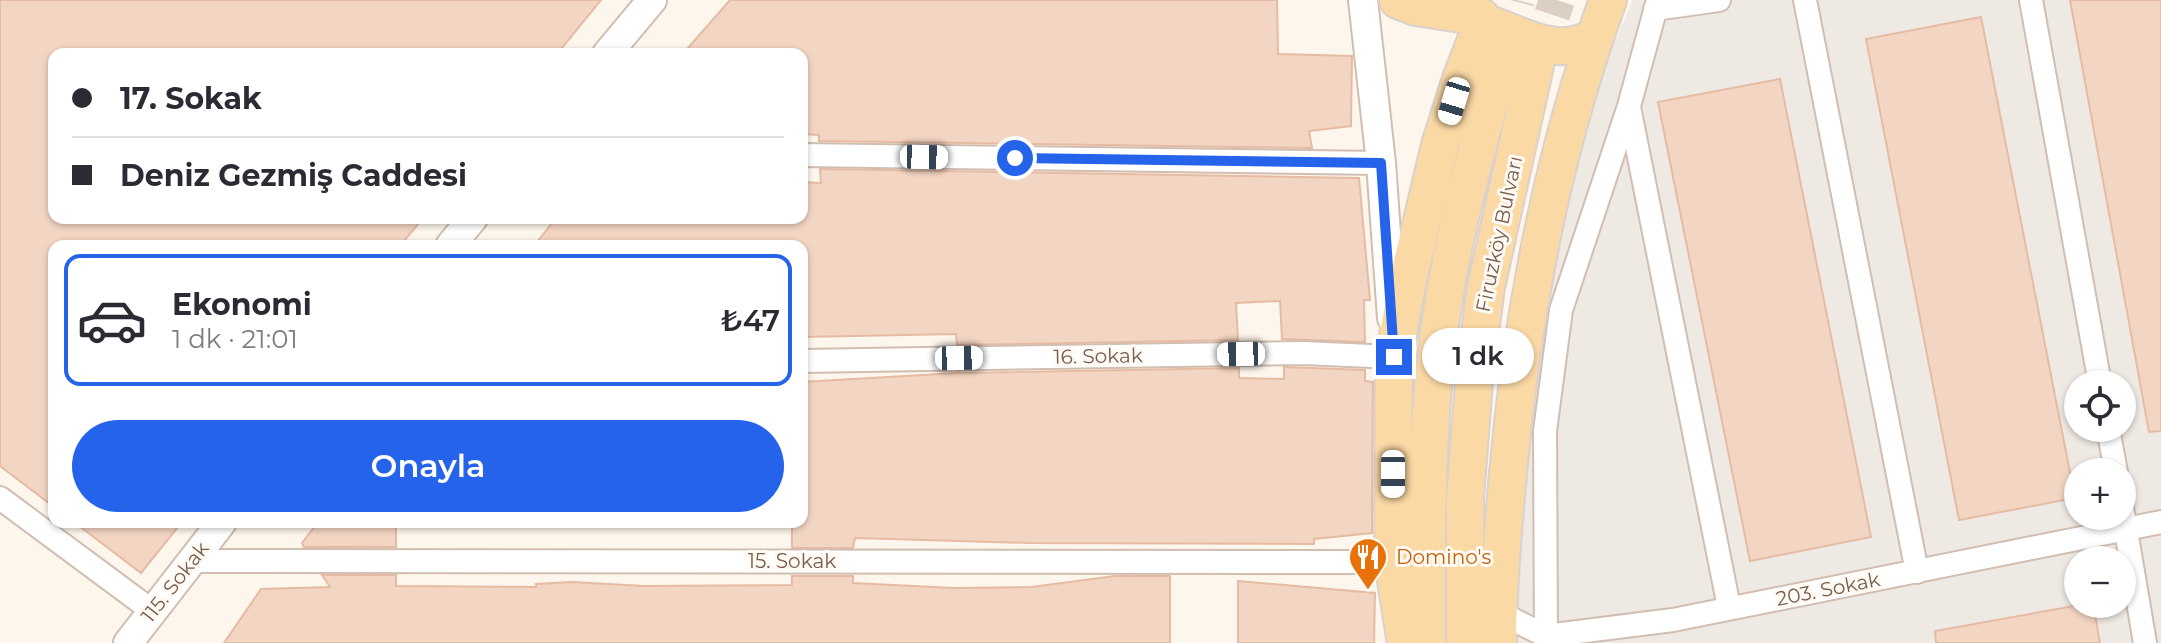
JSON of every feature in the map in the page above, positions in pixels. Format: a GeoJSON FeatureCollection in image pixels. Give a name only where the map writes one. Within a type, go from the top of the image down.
{"type":"FeatureCollection","features":[{"type":"Feature","properties":{"kind":"main road"},"geometry":{"type":"LineString","coordinates":[[1398,0],[1454,15],[1482,13],[1556,48],[1582,45],[1595,37]]}},
{"type":"Feature","properties":{"kind":"main road"},"geometry":{"type":"LineString","coordinates":[[1498,627],[1501,552],[1515,394],[1534,269],[1582,76],[1608,0]]}},
{"type":"Feature","properties":{"kind":"main road"},"geometry":{"type":"LineString","coordinates":[[1406,643],[1393,562],[1394,357],[1408,280],[1440,145],[1482,13]]}},
{"type":"Feature","properties":{"kind":"main road","name":"Firuzköy Bulvarı"},"geometry":{"type":"LineString","coordinates":[[1427,643],[1427,483],[1433,385],[1462,200],[1519,60],[1475,370],[1465,498],[1465,643]]}},
{"type":"Feature","properties":{"kind":"street"},"geometry":{"type":"LineString","coordinates":[[612,48],[652,0]]}},
{"type":"Feature","properties":{"kind":"street"},"geometry":{"type":"LineString","coordinates":[[1363,0],[1381,163],[1394,357]]}},
{"type":"Feature","properties":{"kind":"street"},"geometry":{"type":"LineString","coordinates":[[1498,627],[1543,641],[1545,431],[1561,310],[1629,106],[1656,5],[1719,0]]}},
{"type":"Feature","properties":{"kind":"street"},"geometry":{"type":"LineString","coordinates":[[1805,0],[1917,572]]}},
{"type":"Feature","properties":{"kind":"street"},"geometry":{"type":"LineString","coordinates":[[2031,0],[2097,370]]}},
{"type":"Feature","properties":{"kind":"street"},"geometry":{"type":"LineString","coordinates":[[1629,106],[1729,607]]}},
{"type":"Feature","properties":{"kind":"street"},"geometry":{"type":"LineString","coordinates":[[808,155],[1381,163]]}},
{"type":"Feature","properties":{"kind":"street"},"geometry":{"type":"LineString","coordinates":[[455,240],[468,224]]}},
{"type":"Feature","properties":{"kind":"street","name":"16. Sokak"},"geometry":{"type":"LineString","coordinates":[[808,361],[1303,353],[1394,357]]}},
{"type":"Feature","properties":{"kind":"street"},"geometry":{"type":"LineString","coordinates":[[0,498],[151,610]]}},
{"type":"Feature","properties":{"kind":"street","name":"203. Sokak"},"geometry":{"type":"LineString","coordinates":[[2136,519],[2161,522]]}},
{"type":"Feature","properties":{"kind":"street","name":"115. Sokak"},"geometry":{"type":"LineString","coordinates":[[128,643],[217,528]]}},
{"type":"Feature","properties":{"kind":"street","name":"203. Sokak"},"geometry":{"type":"LineString","coordinates":[[1543,641],[1673,620],[1917,572],[2078,530]]}},
{"type":"Feature","properties":{"kind":"street"},"geometry":{"type":"LineString","coordinates":[[2126,530],[2145,643]]}},
{"type":"Feature","properties":{"kind":"street","name":"15. Sokak"},"geometry":{"type":"LineString","coordinates":[[190,561],[1393,562]]}},
{"type":"Feature","properties":{"kind":"shaded area"},"geometry":{"type":"Polygon","coordinates":[[[1633,0],[2161,0],[2161,643],[1516,643],[1513,592],[1522,400],[1598,79],[1633,0]]]}},
{"type":"Feature","properties":{"kind":"building"},"geometry":{"type":"Polygon","coordinates":[[[0,0],[601,0],[562,48],[48,48],[48,224],[418,224],[405,240],[48,240],[48,502],[0,466],[0,0]]]}},
{"type":"Feature","properties":{"kind":"building"},"geometry":{"type":"Polygon","coordinates":[[[730,0],[1277,0],[1278,54],[1352,56],[1351,126],[1309,131],[1312,148],[819,141],[819,135],[808,134],[808,48],[688,48],[730,0]]]}},
{"type":"Feature","properties":{"kind":"building"},"geometry":{"type":"Polygon","coordinates":[[[2070,0],[2161,0],[2161,431],[2149,432],[2070,0]]]}},
{"type":"Feature","properties":{"kind":"building"},"geometry":{"type":"Polygon","coordinates":[[[1981,17],[2067,458],[2064,458],[2064,500],[1959,520],[1866,39],[1981,17]]]}},
{"type":"Feature","properties":{"kind":"building"},"geometry":{"type":"Polygon","coordinates":[[[1780,79],[1871,537],[1750,561],[1658,102],[1780,79]]]}},
{"type":"Feature","properties":{"kind":"building"},"geometry":{"type":"Polygon","coordinates":[[[820,169],[1359,178],[1370,300],[1364,300],[1365,342],[1282,339],[1280,301],[1236,303],[1238,340],[957,345],[956,334],[808,337],[808,240],[539,240],[551,224],[808,224],[808,182],[821,183],[820,169]]]}},
{"type":"Feature","properties":{"kind":"building"},"geometry":{"type":"Polygon","coordinates":[[[1284,367],[1365,370],[1365,381],[1373,382],[1372,533],[1314,539],[1314,544],[1030,543],[855,538],[853,548],[792,548],[792,528],[808,528],[808,382],[957,373],[1239,368],[1239,378],[1284,379],[1284,367]]]}},
{"type":"Feature","properties":{"kind":"building"},"geometry":{"type":"Polygon","coordinates":[[[82,528],[177,528],[141,573],[82,528]]]}},
{"type":"Feature","properties":{"kind":"building"},"geometry":{"type":"Polygon","coordinates":[[[313,528],[396,528],[396,547],[304,547],[302,543],[313,528]]]}},
{"type":"Feature","properties":{"kind":"building"},"geometry":{"type":"Polygon","coordinates":[[[322,575],[396,575],[396,586],[536,587],[536,584],[572,582],[644,586],[792,585],[792,576],[853,576],[853,583],[954,588],[1031,587],[1115,576],[1170,576],[1170,643],[224,643],[261,589],[330,587],[322,575]]]}},
{"type":"Feature","properties":{"kind":"building"},"geometry":{"type":"Polygon","coordinates":[[[1238,581],[1375,593],[1374,643],[1238,643],[1238,581]]]}},
{"type":"Feature","properties":{"kind":"building"},"geometry":{"type":"Polygon","coordinates":[[[2064,608],[2064,618],[2096,618],[2100,643],[1936,643],[1935,631],[2064,608]]]}},
{"type":"Feature","properties":{"kind":"tunnel"},"geometry":{"type":"LineString","coordinates":[[1503,54],[1517,0]]}},
{"type":"Feature","properties":{"kind":"tunnel"},"geometry":{"type":"LineString","coordinates":[[1535,66],[1557,0]]}},
{"type":"Feature","properties":{"kind":"place","name":"Domino's"},"geometry":{"type":"Point","coordinates":[1368,591]}},
{"type":"Feature","properties":{"kind":"route"},"geometry":{"type":"LineString","coordinates":[[1015,158],[1381,163],[1394,357]]}}]}
